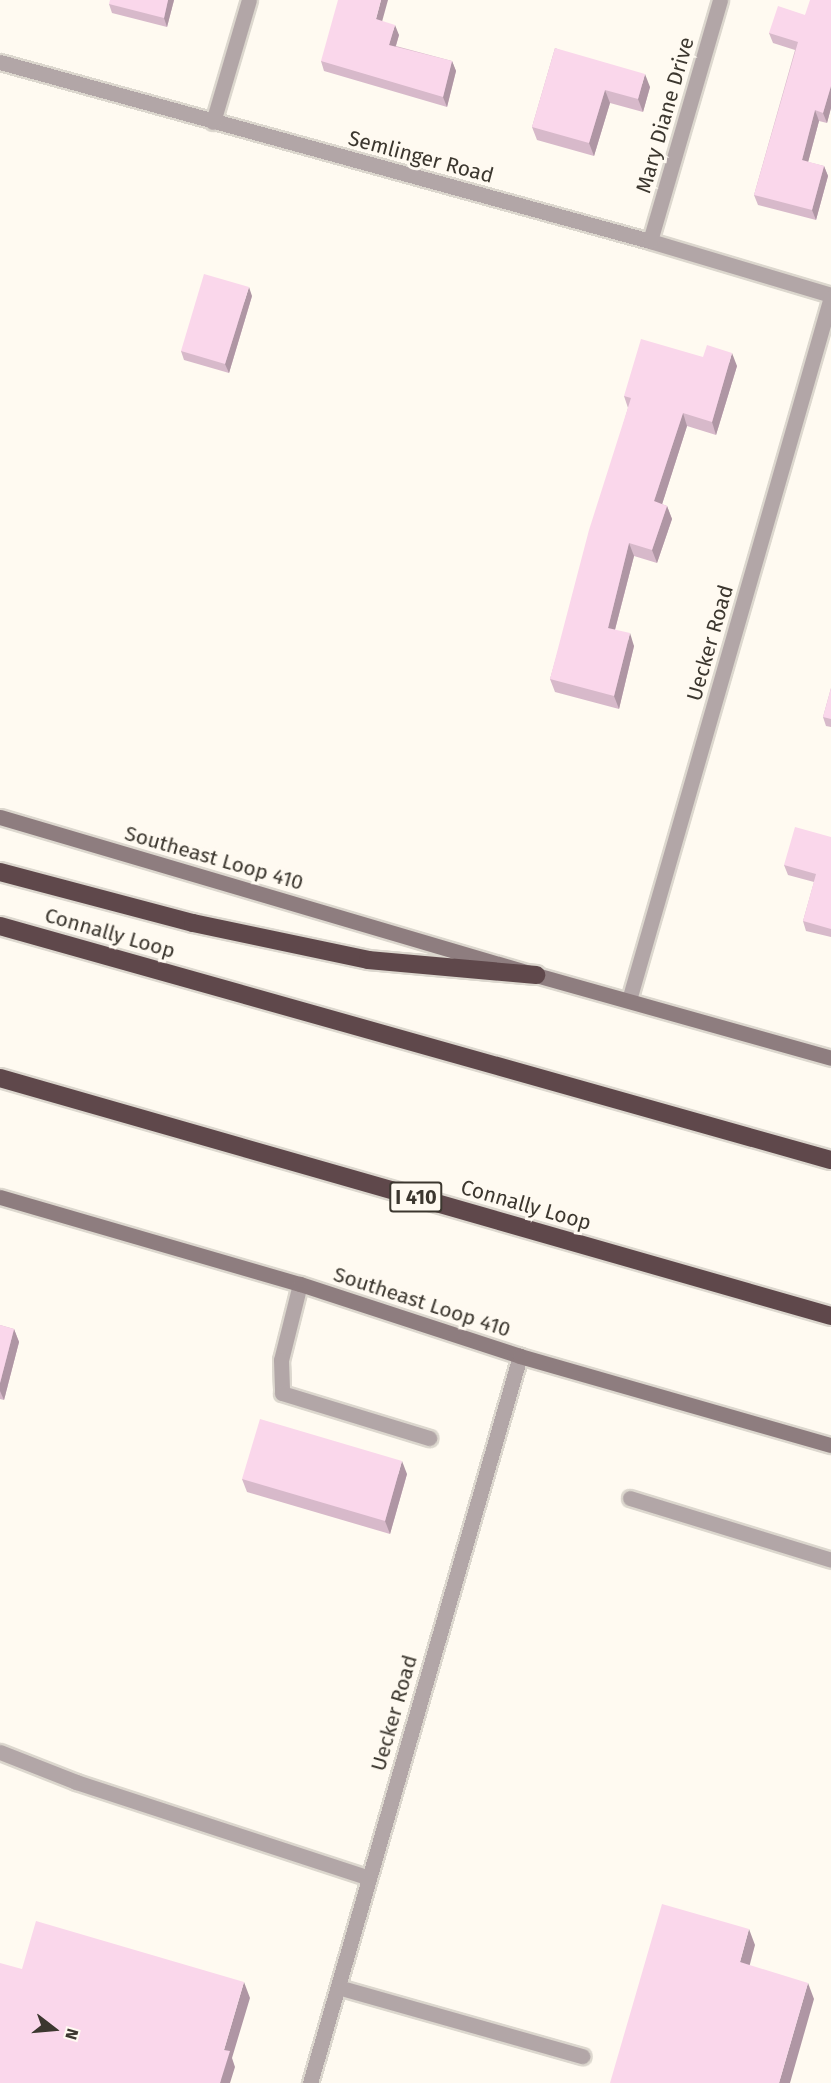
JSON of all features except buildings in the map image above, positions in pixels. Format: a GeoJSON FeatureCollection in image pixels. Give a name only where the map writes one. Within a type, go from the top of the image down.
{"type":"FeatureCollection","features":[{"type":"Feature","properties":{"kind":"highway"},"geometry":{"type":"LineString","coordinates":[[0,872],[193,923],[368,960],[536,975]]}},
{"type":"Feature","properties":{"kind":"highway","name":"Connally Loop"},"geometry":{"type":"LineString","coordinates":[[0,926],[831,1160]]}},
{"type":"Feature","properties":{"kind":"highway","name":"Connally Loop"},"geometry":{"type":"LineString","coordinates":[[0,1078],[831,1316]]}},
{"type":"Feature","properties":{"kind":"main road","name":"Southeast Loop 410"},"geometry":{"type":"LineString","coordinates":[[0,817],[536,975],[831,1058]]}},
{"type":"Feature","properties":{"kind":"main road","name":"Southeast Loop 410"},"geometry":{"type":"LineString","coordinates":[[0,1197],[300,1284],[520,1356],[831,1445]]}},
{"type":"Feature","properties":{"kind":"street"},"geometry":{"type":"LineString","coordinates":[[213,122],[249,0]]}},
{"type":"Feature","properties":{"kind":"street","name":"Mary Diane Drive"},"geometry":{"type":"LineString","coordinates":[[650,241],[720,0]]}},
{"type":"Feature","properties":{"kind":"street","name":"Semlinger Road"},"geometry":{"type":"LineString","coordinates":[[0,62],[650,241],[831,296]]}},
{"type":"Feature","properties":{"kind":"street","name":"Uecker Road"},"geometry":{"type":"LineString","coordinates":[[629,1000],[831,296]]}},
{"type":"Feature","properties":{"kind":"street"},"geometry":{"type":"LineString","coordinates":[[300,1284],[281,1360],[282,1393],[429,1438]]}},
{"type":"Feature","properties":{"kind":"street","name":"Uecker Road"},"geometry":{"type":"LineString","coordinates":[[310,2083],[520,1356]]}},
{"type":"Feature","properties":{"kind":"street"},"geometry":{"type":"LineString","coordinates":[[630,1498],[831,1560]]}},
{"type":"Feature","properties":{"kind":"street"},"geometry":{"type":"LineString","coordinates":[[0,1752],[76,1782],[369,1878]]}},
{"type":"Feature","properties":{"kind":"street"},"geometry":{"type":"LineString","coordinates":[[338,1987],[582,2056]]}}]}
